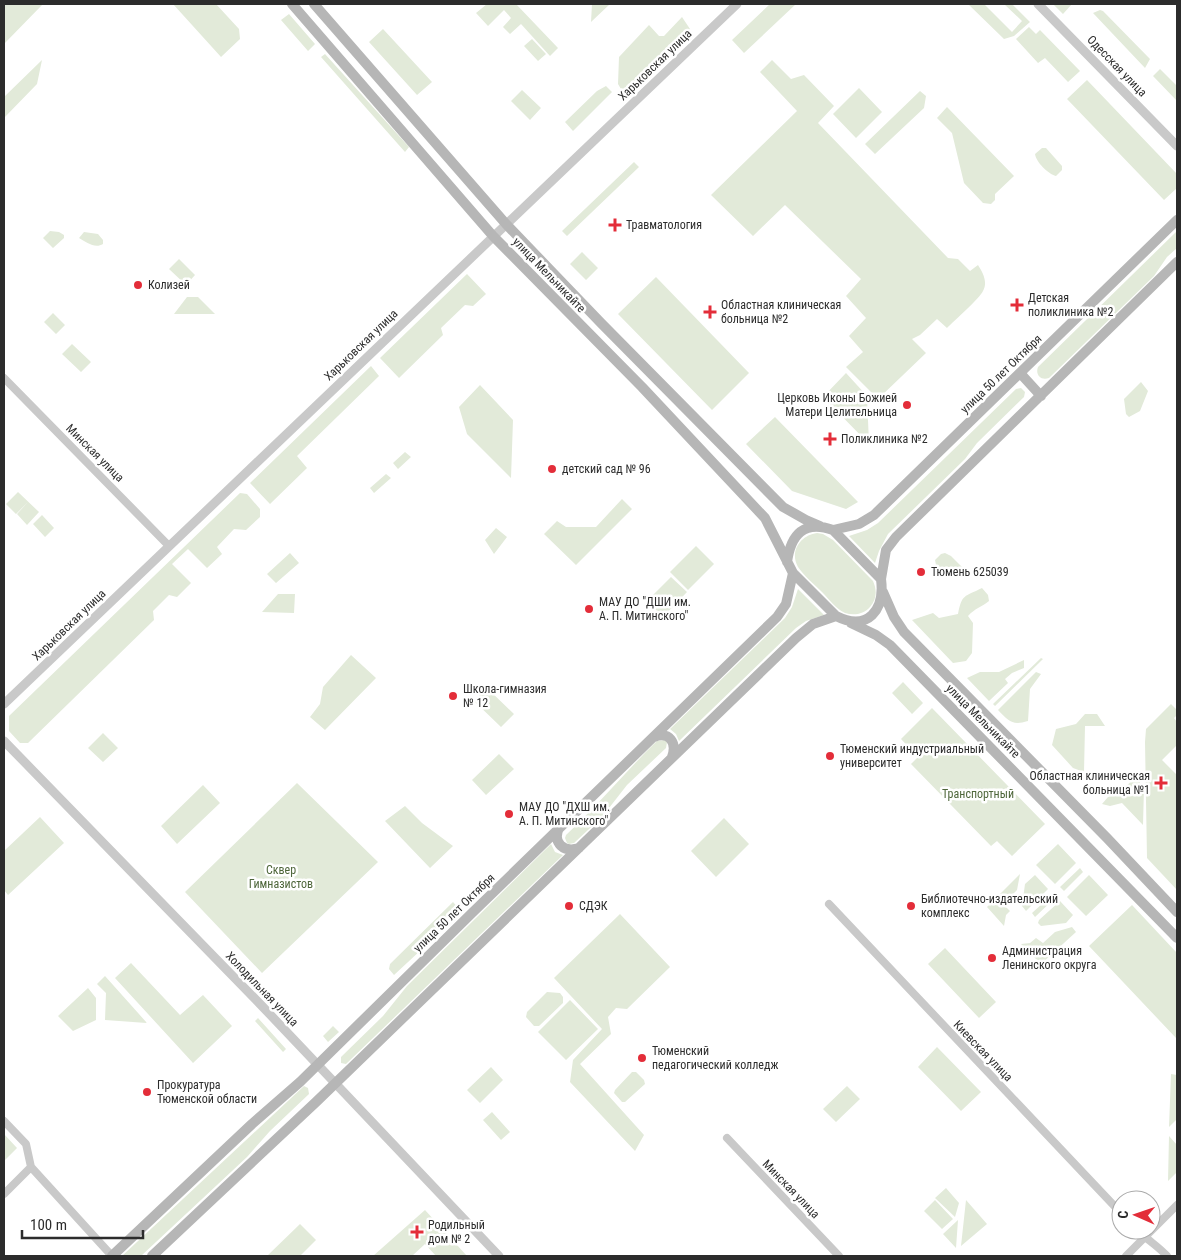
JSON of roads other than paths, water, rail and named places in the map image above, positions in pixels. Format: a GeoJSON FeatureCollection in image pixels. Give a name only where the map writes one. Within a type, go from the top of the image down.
{"type":"FeatureCollection","features":[{"type":"Feature","properties":{"kind":"main road","name":"улица Мельникайте"},"geometry":{"type":"LineString","coordinates":[[292,4],[493,236],[642,387],[765,518],[780,544],[793,573],[841,619],[876,635],[890,645],[1177,938]]}},
{"type":"Feature","properties":{"kind":"main road","name":"улица Мельникайте"},"geometry":{"type":"LineString","coordinates":[[314,4],[506,224],[579,300],[783,507],[806,520],[828,528]]}},
{"type":"Feature","properties":{"kind":"main road","name":"улица 50 лет Октября"},"geometry":{"type":"LineString","coordinates":[[787,562],[791,544],[802,530],[810,527],[828,528],[859,524],[874,515],[1177,220]]}},
{"type":"Feature","properties":{"kind":"main road"},"geometry":{"type":"LineString","coordinates":[[152,1256],[334,1084],[796,638],[813,624],[841,619],[859,621],[870,618],[877,610],[881,600],[886,550],[896,537],[1177,262]]}},
{"type":"Feature","properties":{"kind":"main road"},"geometry":{"type":"LineString","coordinates":[[567,312],[579,300]]}},
{"type":"Feature","properties":{"kind":"main road"},"geometry":{"type":"LineString","coordinates":[[1020,373],[1041,396]]}},
{"type":"Feature","properties":{"kind":"main road"},"geometry":{"type":"LineString","coordinates":[[828,528],[882,584]]}},
{"type":"Feature","properties":{"kind":"main road","name":"улица 50 лет Октября"},"geometry":{"type":"LineString","coordinates":[[112,1256],[198,1174],[317,1066],[777,617],[786,604],[793,573]]}},
{"type":"Feature","properties":{"kind":"main road","name":"улица Мельникайте"},"geometry":{"type":"LineString","coordinates":[[882,584],[894,618],[904,632],[1177,912]]}},
{"type":"Feature","properties":{"kind":"main road"},"geometry":{"type":"LineString","coordinates":[[654,736],[666,736],[671,739],[674,745],[672,757]]}},
{"type":"Feature","properties":{"kind":"main road"},"geometry":{"type":"LineString","coordinates":[[559,828],[556,834],[560,846],[572,850],[579,847]]}},
{"type":"Feature","properties":{"kind":"main road"},"geometry":{"type":"LineString","coordinates":[[1119,877],[1126,877],[1131,873],[1132,865]]}},
{"type":"Feature","properties":{"kind":"main road"},"geometry":{"type":"LineString","coordinates":[[1138,898],[1137,887],[1141,883],[1150,884]]}},
{"type":"Feature","properties":{"kind":"street","name":"Харьковская улица"},"geometry":{"type":"LineString","coordinates":[[4,704],[736,4]]}},
{"type":"Feature","properties":{"kind":"street","name":"Одесская улица"},"geometry":{"type":"LineString","coordinates":[[1038,4],[1177,146]]}},
{"type":"Feature","properties":{"kind":"street","name":"Минская улица"},"geometry":{"type":"LineString","coordinates":[[4,378],[169,546]]}},
{"type":"Feature","properties":{"kind":"street","name":"Холодильная улица"},"geometry":{"type":"LineString","coordinates":[[4,742],[255,1000],[499,1256]]}},
{"type":"Feature","properties":{"kind":"street","name":"Киевская улица"},"geometry":{"type":"LineString","coordinates":[[829,904],[1111,1202]]}},
{"type":"Feature","properties":{"kind":"street"},"geometry":{"type":"LineString","coordinates":[[4,1121],[26,1144],[31,1167],[112,1256]]}},
{"type":"Feature","properties":{"kind":"street","name":"Минская улица"},"geometry":{"type":"LineString","coordinates":[[727,1138],[839,1256]]}},
{"type":"Feature","properties":{"kind":"street"},"geometry":{"type":"LineString","coordinates":[[4,1194],[31,1167]]}},
{"type":"Feature","properties":{"kind":"street"},"geometry":{"type":"LineString","coordinates":[[1161,1221],[1177,1205]]}},
{"type":"Feature","properties":{"kind":"street"},"geometry":{"type":"LineString","coordinates":[[1126,1256],[1141,1240]]}},
{"type":"Feature","properties":{"kind":"street"},"geometry":{"type":"LineString","coordinates":[[1149,1240],[1159,1246],[1167,1256]]}},
{"type":"Feature","properties":{"kind":"place","name":"Травматология"},"geometry":{"type":"Point","coordinates":[615,225]}},
{"type":"Feature","properties":{"kind":"place","name":"Колизей"},"geometry":{"type":"Point","coordinates":[138,285]}},
{"type":"Feature","properties":{"kind":"place","name":"Детская поликлиника №2"},"geometry":{"type":"Point","coordinates":[1017,305]}},
{"type":"Feature","properties":{"kind":"place","name":"Областная клиническая больница №2"},"geometry":{"type":"Point","coordinates":[710,312]}},
{"type":"Feature","properties":{"kind":"place","name":"Церковь Иконы Божией Матери Целительница"},"geometry":{"type":"Point","coordinates":[907,405]}},
{"type":"Feature","properties":{"kind":"place","name":"Поликлиника №2"},"geometry":{"type":"Point","coordinates":[830,439]}},
{"type":"Feature","properties":{"kind":"place","name":"детский сад № 96"},"geometry":{"type":"Point","coordinates":[552,469]}},
{"type":"Feature","properties":{"kind":"place","name":"Тюмень 625039"},"geometry":{"type":"Point","coordinates":[921,572]}},
{"type":"Feature","properties":{"kind":"place","name":"МАУ ДО \"ДШИ им. А. П. Митинского\""},"geometry":{"type":"Point","coordinates":[589,609]}},
{"type":"Feature","properties":{"kind":"place","name":"Школа-гимназия № 12"},"geometry":{"type":"Point","coordinates":[453,696]}},
{"type":"Feature","properties":{"kind":"place","name":"Тюменский индустриальный университет"},"geometry":{"type":"Point","coordinates":[830,756]}},
{"type":"Feature","properties":{"kind":"place","name":"Областная клиническая больница №1"},"geometry":{"type":"Point","coordinates":[1161,783]}},
{"type":"Feature","properties":{"kind":"place","name":"МАУ ДО \"ДХШ им. А. П. Митинского\""},"geometry":{"type":"Point","coordinates":[509,814]}},
{"type":"Feature","properties":{"kind":"place","name":"СДЭК"},"geometry":{"type":"Point","coordinates":[569,906]}},
{"type":"Feature","properties":{"kind":"place","name":"Библиотечно-издательский комплекс"},"geometry":{"type":"Point","coordinates":[911,906]}},
{"type":"Feature","properties":{"kind":"place","name":"Администрация Ленинского округа"},"geometry":{"type":"Point","coordinates":[992,958]}},
{"type":"Feature","properties":{"kind":"place","name":"Тюменский педагогический колледж"},"geometry":{"type":"Point","coordinates":[642,1058]}},
{"type":"Feature","properties":{"kind":"place","name":"Прокуратура Тюменской области"},"geometry":{"type":"Point","coordinates":[147,1092]}},
{"type":"Feature","properties":{"kind":"place","name":"Родильный дом № 2"},"geometry":{"type":"Point","coordinates":[417,1232]}},
{"type":"Feature","properties":{"kind":"park label","name":"Транспортный"},"geometry":{"type":"Point","coordinates":[978,794]}},
{"type":"Feature","properties":{"kind":"park label","name":"Сквер Гимназистов"},"geometry":{"type":"Point","coordinates":[281,877]}}]}
